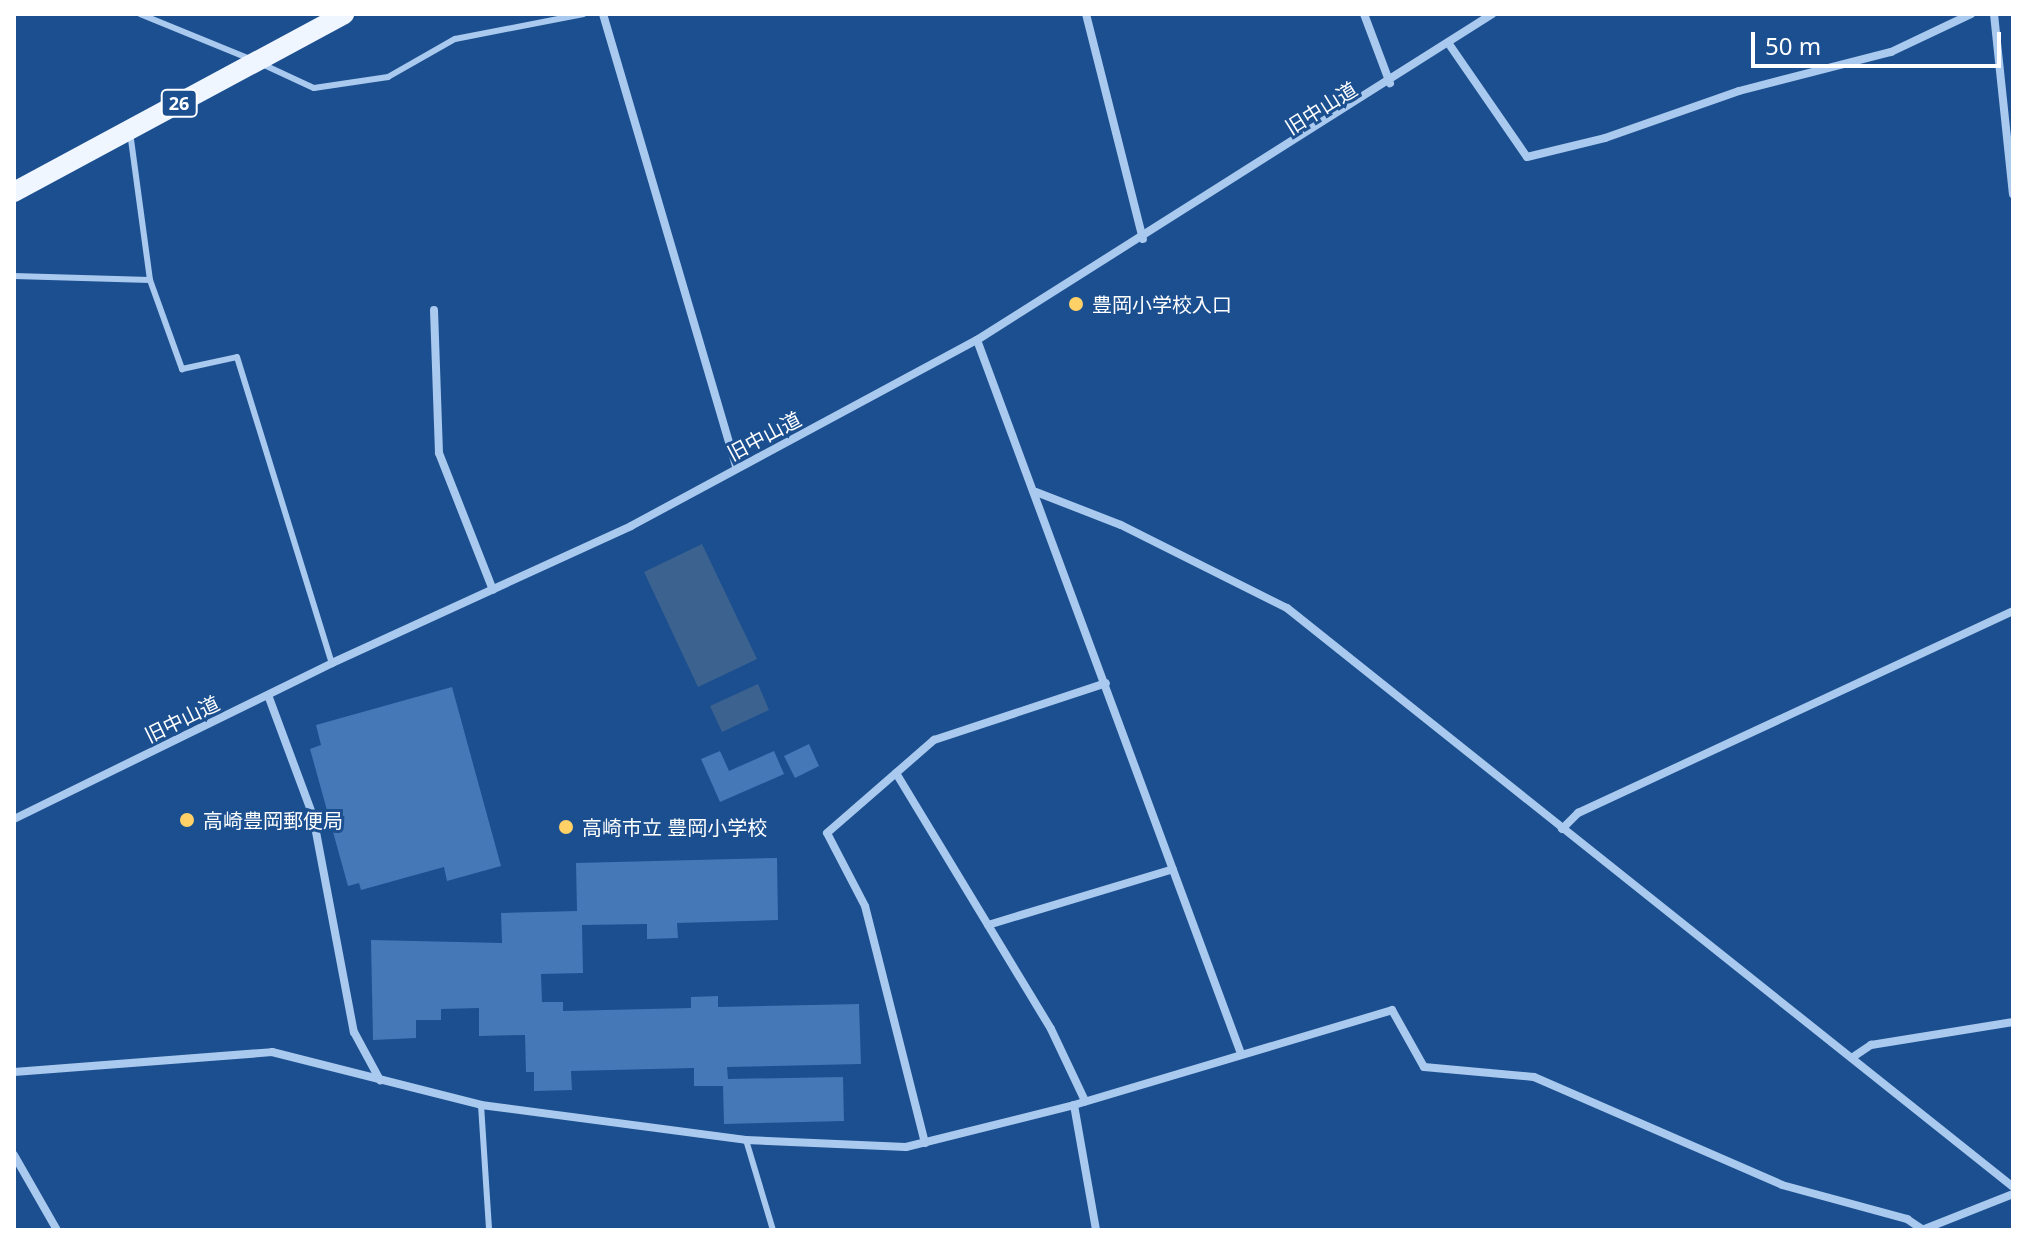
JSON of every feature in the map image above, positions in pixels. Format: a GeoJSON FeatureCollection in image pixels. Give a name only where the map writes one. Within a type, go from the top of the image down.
{"type":"FeatureCollection","features":[{"type":"Feature","properties":{"kind":"main road","name":"26"},"geometry":{"type":"LineString","coordinates":[[14,192],[344,14]]}},
{"type":"Feature","properties":{"kind":"street"},"geometry":{"type":"LineString","coordinates":[[603,14],[737,468]]}},
{"type":"Feature","properties":{"kind":"street"},"geometry":{"type":"LineString","coordinates":[[1086,14],[1143,239]]}},
{"type":"Feature","properties":{"kind":"street"},"geometry":{"type":"LineString","coordinates":[[1364,14],[1390,83]]}},
{"type":"Feature","properties":{"kind":"street","name":"旧中山道"},"geometry":{"type":"LineString","coordinates":[[14,819],[332,663],[631,526],[977,340],[1390,83],[1492,14]]}},
{"type":"Feature","properties":{"kind":"street"},"geometry":{"type":"LineString","coordinates":[[1449,44],[1527,157],[1605,138],[1739,91],[1891,52],[1971,14]]}},
{"type":"Feature","properties":{"kind":"street"},"geometry":{"type":"LineString","coordinates":[[1994,14],[2013,194]]}},
{"type":"Feature","properties":{"kind":"street"},"geometry":{"type":"LineString","coordinates":[[434,310],[439,453],[493,590]]}},
{"type":"Feature","properties":{"kind":"street"},"geometry":{"type":"LineString","coordinates":[[977,340],[1036,492],[1240,1051]]}},
{"type":"Feature","properties":{"kind":"street"},"geometry":{"type":"LineString","coordinates":[[1036,492],[1121,525],[1287,608],[2013,1187]]}},
{"type":"Feature","properties":{"kind":"street"},"geometry":{"type":"LineString","coordinates":[[1562,829],[1578,813],[2013,611]]}},
{"type":"Feature","properties":{"kind":"street"},"geometry":{"type":"LineString","coordinates":[[925,1143],[865,906],[827,833],[934,740],[1106,683]]}},
{"type":"Feature","properties":{"kind":"street"},"geometry":{"type":"LineString","coordinates":[[268,695],[313,816],[354,1032],[380,1080]]}},
{"type":"Feature","properties":{"kind":"street"},"geometry":{"type":"LineString","coordinates":[[896,773],[1051,1029],[1085,1101]]}},
{"type":"Feature","properties":{"kind":"street"},"geometry":{"type":"LineString","coordinates":[[988,925],[1173,869]]}},
{"type":"Feature","properties":{"kind":"street"},"geometry":{"type":"LineString","coordinates":[[14,1072],[272,1052],[481,1105],[746,1140],[925,1143],[1074,1105],[1240,1051],[1392,1010],[1424,1067],[1534,1077],[1782,1185],[1907,1219],[1922,1230],[2013,1194]]}},
{"type":"Feature","properties":{"kind":"street"},"geometry":{"type":"LineString","coordinates":[[1853,1057],[1871,1045],[2013,1022]]}},
{"type":"Feature","properties":{"kind":"street"},"geometry":{"type":"LineString","coordinates":[[1074,1105],[1096,1230]]}},
{"type":"Feature","properties":{"kind":"street"},"geometry":{"type":"LineString","coordinates":[[14,1155],[57,1230]]}},
{"type":"Feature","properties":{"kind":"street"},"geometry":{"type":"LineString","coordinates":[[14,1175],[25,1173]]}},
{"type":"Feature","properties":{"kind":"lane"},"geometry":{"type":"LineString","coordinates":[[140,14],[314,88],[388,77],[455,39],[584,14]]}},
{"type":"Feature","properties":{"kind":"lane"},"geometry":{"type":"LineString","coordinates":[[130,129],[150,280],[182,369],[237,357],[332,663]]}},
{"type":"Feature","properties":{"kind":"lane"},"geometry":{"type":"LineString","coordinates":[[14,276],[150,280]]}},
{"type":"Feature","properties":{"kind":"lane"},"geometry":{"type":"LineString","coordinates":[[481,1105],[489,1230]]}},
{"type":"Feature","properties":{"kind":"lane"},"geometry":{"type":"LineString","coordinates":[[746,1140],[773,1230]]}},
{"type":"Feature","properties":{"kind":"water"},"geometry":{"type":"Polygon","coordinates":[[[702,544],[757,659],[698,687],[644,572],[702,544]]]}},
{"type":"Feature","properties":{"kind":"water"},"geometry":{"type":"Polygon","coordinates":[[[758,684],[769,710],[722,732],[710,706],[758,684]]]}},
{"type":"Feature","properties":{"kind":"building"},"geometry":{"type":"Polygon","coordinates":[[[452,687],[501,866],[447,881],[444,867],[361,890],[359,883],[348,886],[310,749],[321,745],[316,725],[452,687]]]}},
{"type":"Feature","properties":{"kind":"building"},"geometry":{"type":"Polygon","coordinates":[[[809,744],[819,766],[795,778],[784,756],[809,744]]]}},
{"type":"Feature","properties":{"kind":"building"},"geometry":{"type":"Polygon","coordinates":[[[720,751],[729,771],[774,751],[784,774],[720,802],[701,759],[720,751]]]}},
{"type":"Feature","properties":{"kind":"building"},"geometry":{"type":"Polygon","coordinates":[[[777,858],[778,920],[677,923],[678,938],[647,939],[647,924],[582,925],[583,973],[541,974],[542,1002],[563,1002],[563,1011],[691,1008],[691,997],[718,996],[718,1007],[859,1004],[861,1064],[727,1067],[728,1079],[843,1077],[844,1121],[724,1124],[723,1086],[694,1086],[694,1068],[571,1071],[572,1090],[534,1091],[534,1072],[526,1072],[525,1035],[479,1036],[479,1008],[441,1009],[441,1020],[416,1020],[416,1038],[373,1040],[371,940],[502,943],[501,913],[577,911],[576,863],[777,858]]]}},
{"type":"Feature","properties":{"kind":"place","name":"豊岡小学校入口"},"geometry":{"type":"Point","coordinates":[1076,304]}},
{"type":"Feature","properties":{"kind":"place","name":"高崎豊岡郵便局"},"geometry":{"type":"Point","coordinates":[187,820]}},
{"type":"Feature","properties":{"kind":"place","name":"高崎市立 豊岡小学校"},"geometry":{"type":"Point","coordinates":[566,827]}}]}
